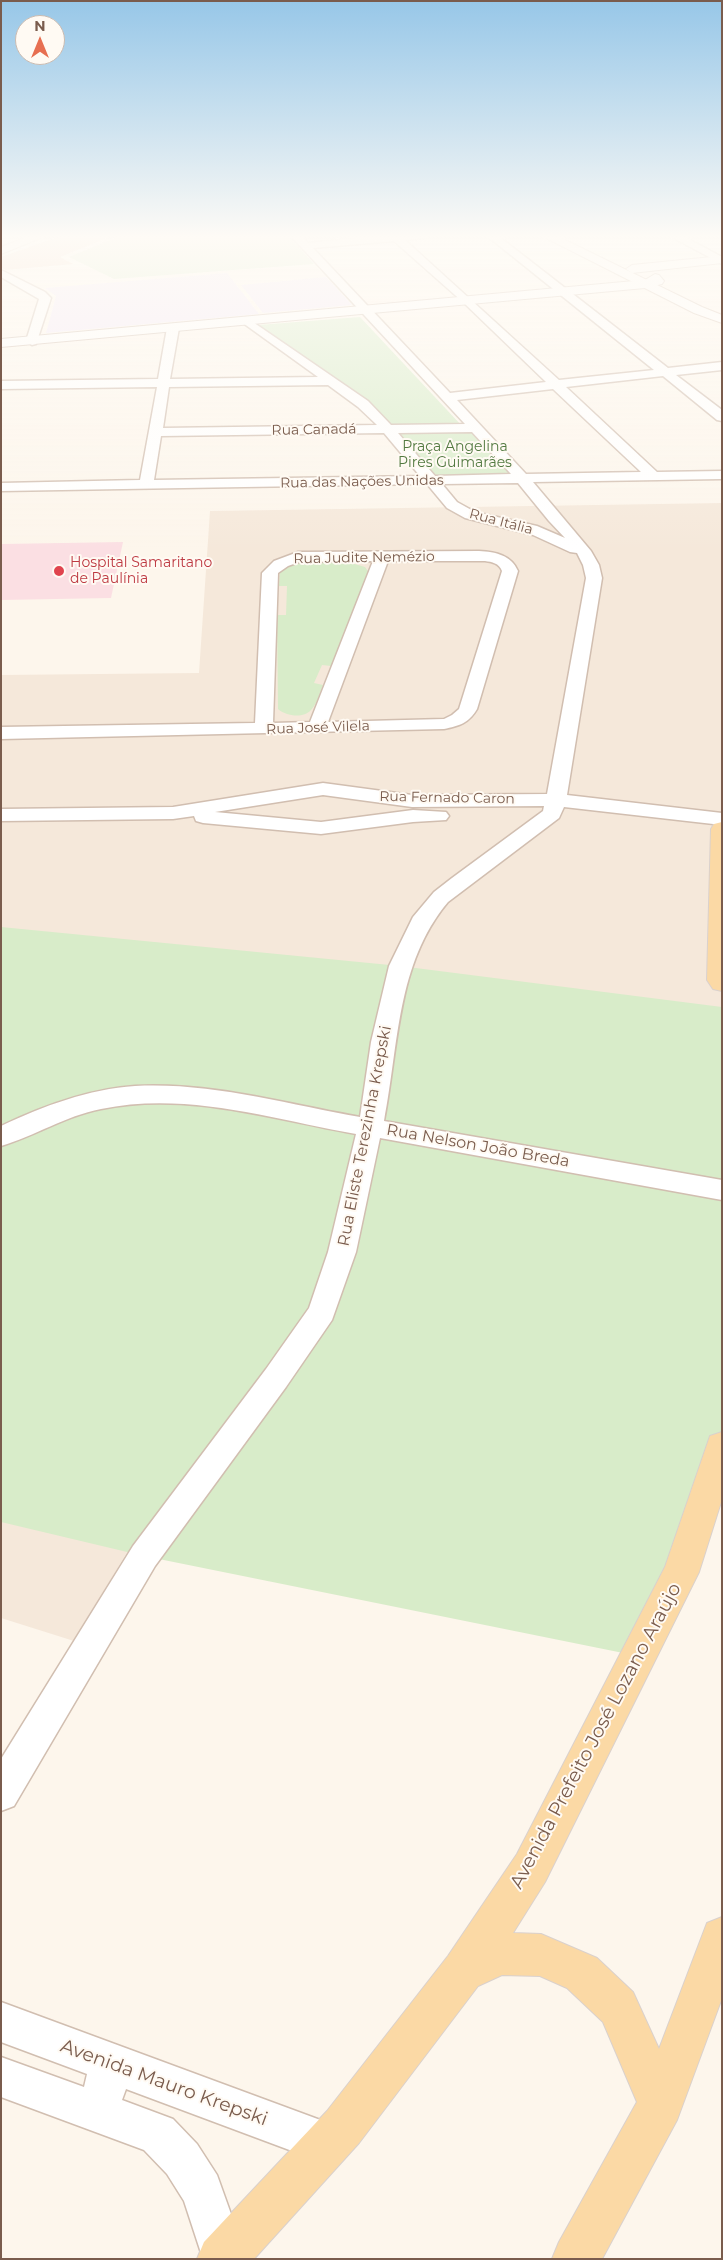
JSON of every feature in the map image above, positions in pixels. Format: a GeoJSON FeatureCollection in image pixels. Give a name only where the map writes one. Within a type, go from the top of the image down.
{"type":"FeatureCollection","features":[{"type":"Feature","properties":{"kind":"main road"},"geometry":{"type":"LineString","coordinates":[[722,829],[719,980],[722,982]]}},
{"type":"Feature","properties":{"kind":"main road","name":"Avenida Prefeito José Lozano Araújo"},"geometry":{"type":"LineString","coordinates":[[223,2257],[343,2127],[463,1971],[530,1868],[681,1572],[722,1446]]}},
{"type":"Feature","properties":{"kind":"main road"},"geometry":{"type":"LineString","coordinates":[[576,2259],[661,2104],[722,1938]]}},
{"type":"Feature","properties":{"kind":"main road"},"geometry":{"type":"LineString","coordinates":[[463,1971],[501,1954],[541,1955],[582,1973],[618,2007],[661,2104]]}},
{"type":"Feature","properties":{"kind":"street"},"geometry":{"type":"LineString","coordinates":[[1,344],[38,340]]}},
{"type":"Feature","properties":{"kind":"street"},"geometry":{"type":"LineString","coordinates":[[146,485],[171,340]]}},
{"type":"Feature","properties":{"kind":"street","name":"Rua Itália"},"geometry":{"type":"LineString","coordinates":[[274,340],[363,404],[452,505],[476,518],[551,536],[586,554]]}},
{"type":"Feature","properties":{"kind":"street"},"geometry":{"type":"LineString","coordinates":[[394,340],[445,398],[523,480],[586,554],[594,578],[554,807]]}},
{"type":"Feature","properties":{"kind":"street"},"geometry":{"type":"LineString","coordinates":[[510,340],[652,475]]}},
{"type":"Feature","properties":{"kind":"street"},"geometry":{"type":"LineString","coordinates":[[625,340],[722,417]]}},
{"type":"Feature","properties":{"kind":"street"},"geometry":{"type":"LineString","coordinates":[[445,398],[722,366]]}},
{"type":"Feature","properties":{"kind":"street"},"geometry":{"type":"LineString","coordinates":[[1,385],[330,381]]}},
{"type":"Feature","properties":{"kind":"street","name":"Rua Canadá"},"geometry":{"type":"LineString","coordinates":[[154,432],[474,428]]}},
{"type":"Feature","properties":{"kind":"street","name":"Rua das Nações Unidas"},"geometry":{"type":"LineString","coordinates":[[1,487],[523,480],[652,475],[722,475]]}},
{"type":"Feature","properties":{"kind":"street"},"geometry":{"type":"LineString","coordinates":[[524,528],[542,525],[554,518]]}},
{"type":"Feature","properties":{"kind":"street","name":"Rua Judite Nemézio"},"geometry":{"type":"LineString","coordinates":[[264,730],[270,573],[274,567],[289,559],[298,557],[474,556],[500,560]]}},
{"type":"Feature","properties":{"kind":"street"},"geometry":{"type":"LineString","coordinates":[[317,728],[382,557]]}},
{"type":"Feature","properties":{"kind":"street","name":"Rua José Vilela"},"geometry":{"type":"LineString","coordinates":[[1,733],[264,730],[444,724],[458,721],[465,715],[510,571],[506,564],[500,560]]}},
{"type":"Feature","properties":{"kind":"street","name":"Rua Fernado Caron"},"geometry":{"type":"LineString","coordinates":[[1,815],[174,813],[323,789],[356,795],[412,801],[554,807],[722,819]]}},
{"type":"Feature","properties":{"kind":"street"},"geometry":{"type":"LineString","coordinates":[[288,824],[290,794]]}},
{"type":"Feature","properties":{"kind":"street"},"geometry":{"type":"LineString","coordinates":[[356,795],[357,823]]}},
{"type":"Feature","properties":{"kind":"street","name":"Rua Fernado Caron"},"geometry":{"type":"LineString","coordinates":[[174,813],[322,828],[413,816],[554,807],[721,833]]}},
{"type":"Feature","properties":{"kind":"street","name":"Rua Eliste Terezinha Krepski"},"geometry":{"type":"LineString","coordinates":[[1,1793],[144,1556],[276,1378],[322,1312],[342,1252],[376,1098],[383,1042],[400,966],[424,917],[441,897],[554,807]]}},
{"type":"Feature","properties":{"kind":"street","name":"Rua Nelson João Breda"},"geometry":{"type":"LineString","coordinates":[[1,1137],[45,1117],[79,1106],[133,1096],[160,1095],[231,1102],[722,1190]]}},
{"type":"Feature","properties":{"kind":"street","name":"Avenida Mauro Krepski"},"geometry":{"type":"LineString","coordinates":[[1,2022],[327,2143]]}},
{"type":"Feature","properties":{"kind":"street"},"geometry":{"type":"LineString","coordinates":[[88,2110],[101,2101],[108,2084],[107,2061]]}},
{"type":"Feature","properties":{"kind":"street"},"geometry":{"type":"LineString","coordinates":[[1,2077],[158,2134],[182,2159],[202,2190],[223,2257]]}},
{"type":"Feature","properties":{"kind":"shaded area"},"geometry":{"type":"Polygon","coordinates":[[[722,503],[722,1008],[1,934],[1,675],[199,673],[210,511],[722,503]]]}},
{"type":"Feature","properties":{"kind":"shaded area","name":"Hospital Samaritano de Paulínia"},"geometry":{"type":"Polygon","coordinates":[[[123,542],[111,598],[1,600],[1,544],[123,542]]]}},
{"type":"Feature","properties":{"kind":"shaded area"},"geometry":{"type":"Polygon","coordinates":[[[1,1493],[141,1529],[74,1641],[1,1618],[1,1493]]]}},
{"type":"Feature","properties":{"kind":"green space"},"geometry":{"type":"Polygon","coordinates":[[[280,340],[382,340],[462,426],[395,427],[352,392],[280,340]]]}},
{"type":"Feature","properties":{"kind":"green space","name":"Praça Angelina Pires Guimarães"},"geometry":{"type":"Polygon","coordinates":[[[471,430],[517,478],[436,479],[394,431],[471,430]]]}},
{"type":"Feature","properties":{"kind":"green space"},"geometry":{"type":"Polygon","coordinates":[[[297,563],[351,563],[365,567],[370,574],[331,666],[322,665],[314,683],[323,685],[315,705],[308,713],[294,716],[278,709],[277,615],[286,615],[287,586],[279,586],[280,570],[297,563]]]}},
{"type":"Feature","properties":{"kind":"green space"},"geometry":{"type":"Polygon","coordinates":[[[1,927],[400,966],[722,1007],[722,1446],[638,1656],[144,1556],[1,1522],[1,927]]]}},
{"type":"Feature","properties":{"kind":"place","name":"Hospital Samaritano de Paulínia"},"geometry":{"type":"Point","coordinates":[59,571]}}]}
